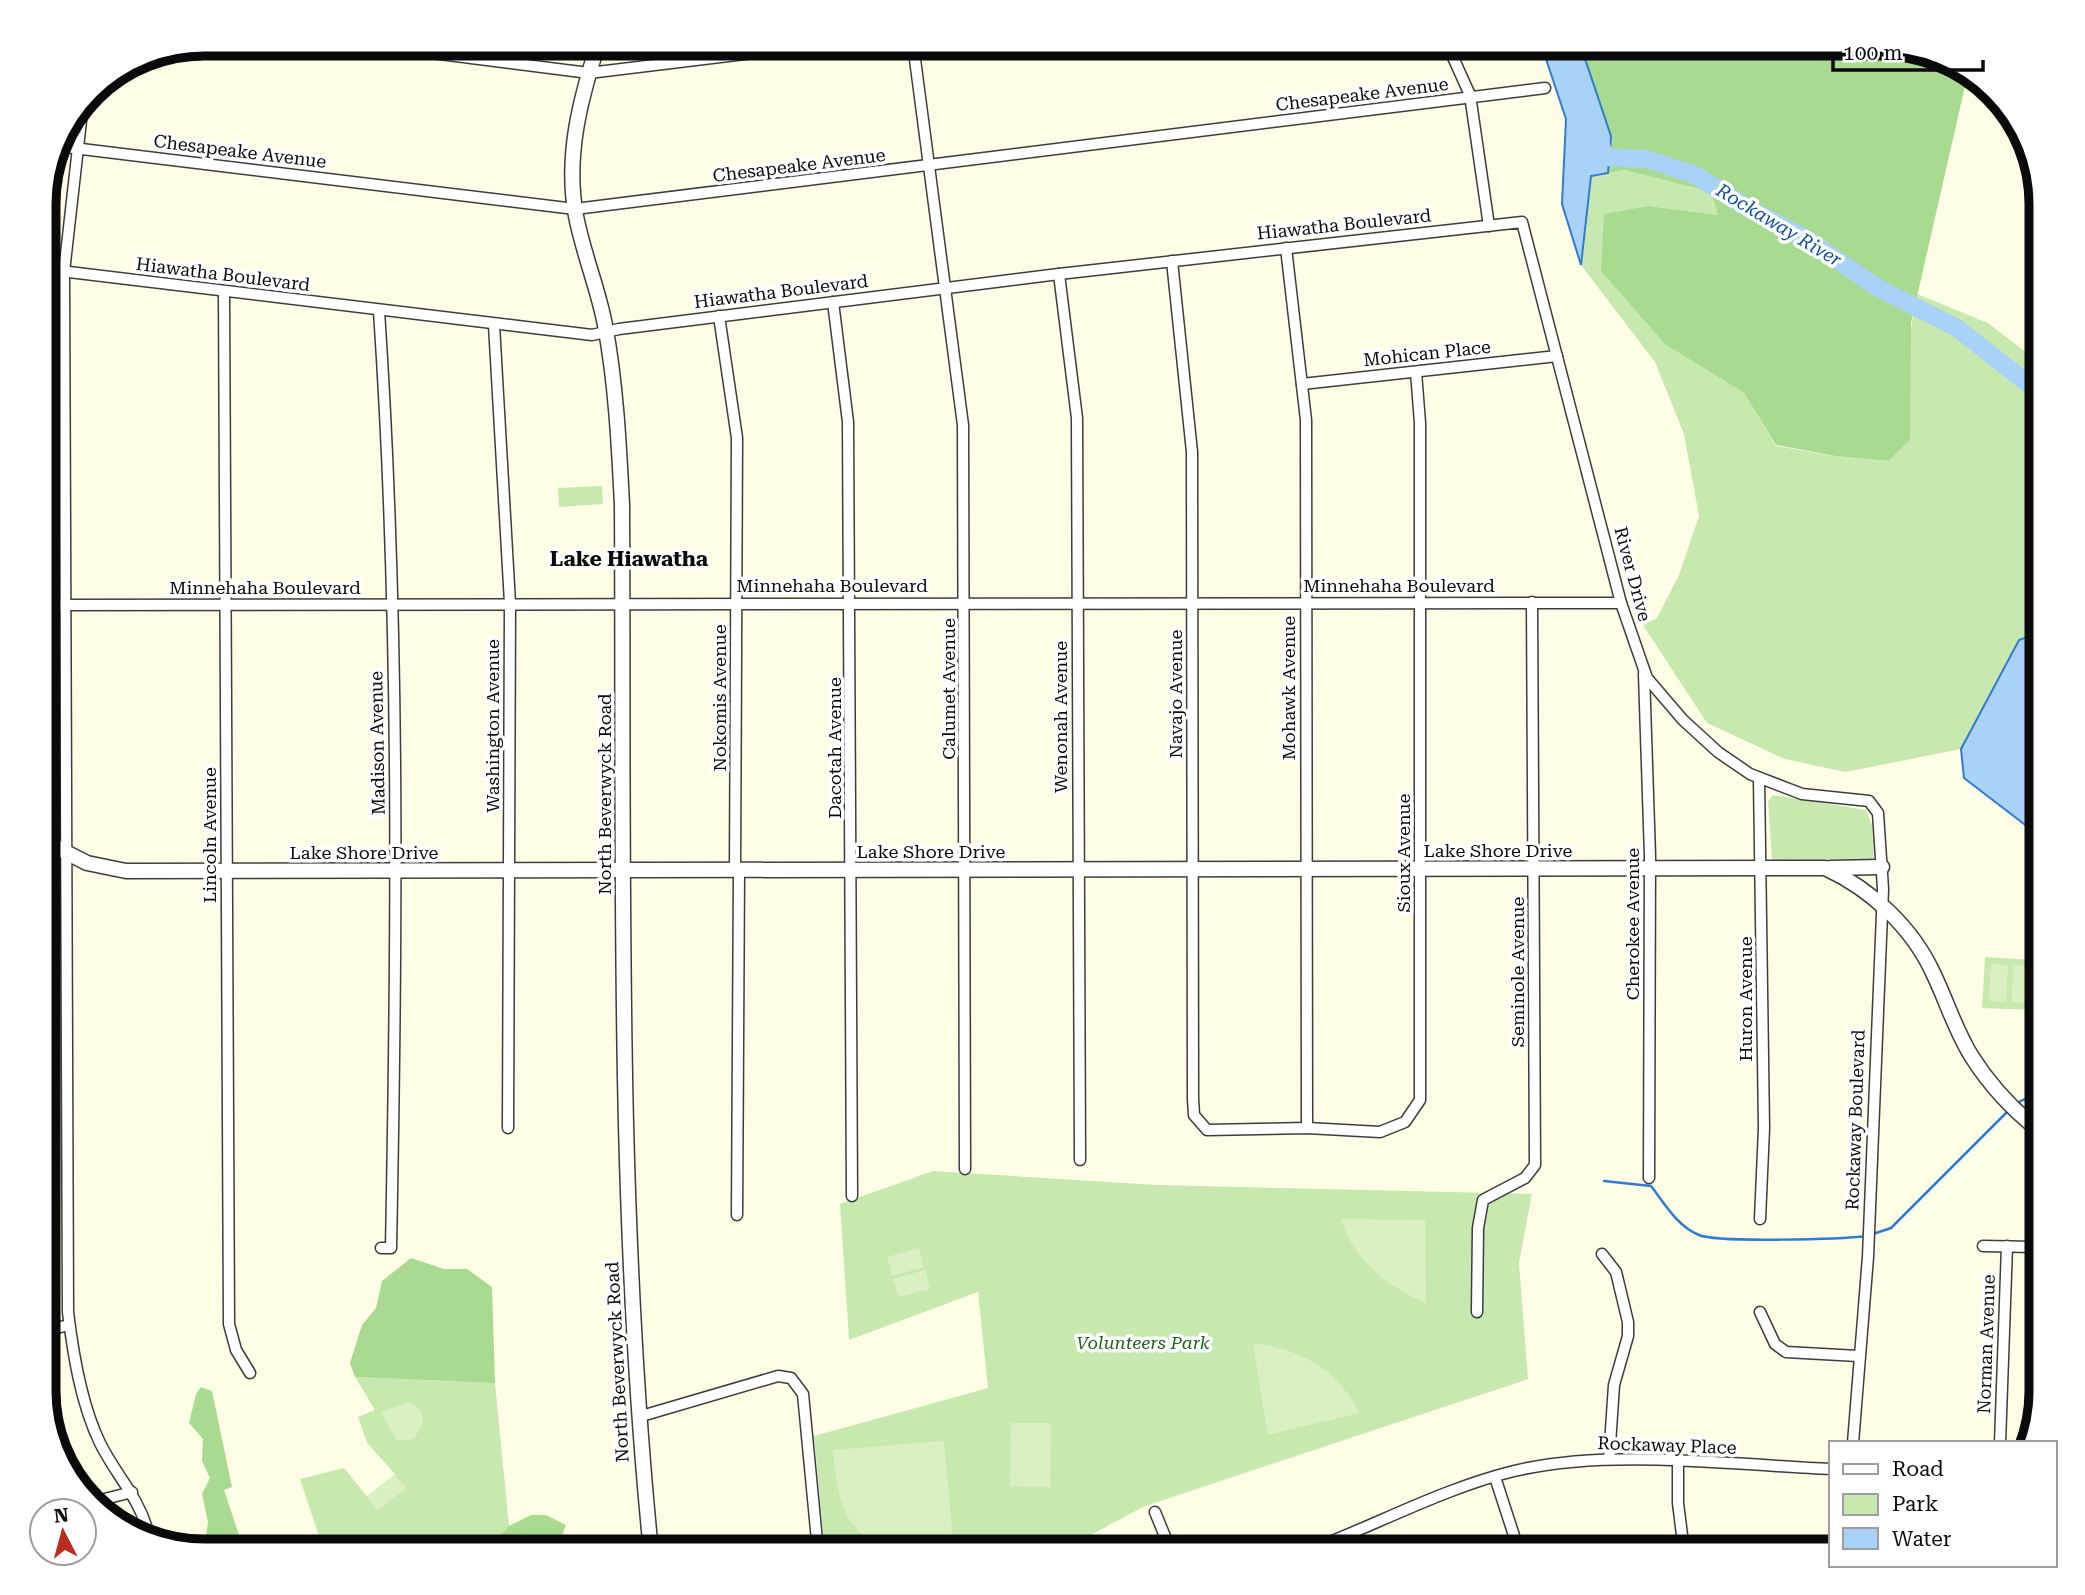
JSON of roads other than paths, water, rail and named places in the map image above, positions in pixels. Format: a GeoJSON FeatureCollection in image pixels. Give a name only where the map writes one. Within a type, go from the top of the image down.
{"type":"FeatureCollection","features":[{"type":"Feature","properties":{"kind":"street"},"geometry":{"type":"LineString","coordinates":[[455,56],[589,73],[729,56]]}},
{"type":"Feature","properties":{"kind":"street","name":"North Beverwyck Road"},"geometry":{"type":"LineString","coordinates":[[594,56],[575,133],[572,177],[575,209],[606,332],[619,456],[625,1152],[638,1417],[650,1539]]}},
{"type":"Feature","properties":{"kind":"street","name":"Calumet Avenue"},"geometry":{"type":"LineString","coordinates":[[915,56],[963,425],[965,1169]]}},
{"type":"Feature","properties":{"kind":"street"},"geometry":{"type":"LineString","coordinates":[[1452,56],[1471,98],[1489,226]]}},
{"type":"Feature","properties":{"kind":"street","name":"Chesapeake Avenue"},"geometry":{"type":"LineString","coordinates":[[68,148],[575,209],[1545,88]]}},
{"type":"Feature","properties":{"kind":"street"},"geometry":{"type":"LineString","coordinates":[[81,122],[64,272],[69,1325],[92,1423],[111,1463],[132,1492],[146,1527]]}},
{"type":"Feature","properties":{"kind":"street","name":"Hiawatha Boulevard"},"geometry":{"type":"LineString","coordinates":[[56,271],[592,335],[719,316],[1059,274],[1522,222]]}},
{"type":"Feature","properties":{"kind":"street","name":"River Drive"},"geometry":{"type":"LineString","coordinates":[[1522,222],[1621,603],[1647,678],[1683,720],[1718,752],[1759,779],[1802,794],[1869,801]]}},
{"type":"Feature","properties":{"kind":"street","name":"Mohawk Avenue"},"geometry":{"type":"LineString","coordinates":[[1286,248],[1306,420],[1307,1128]]}},
{"type":"Feature","properties":{"kind":"street","name":"Navajo Avenue"},"geometry":{"type":"LineString","coordinates":[[1172,261],[1192,452],[1193,1099],[1194,1115],[1201,1126]]}},
{"type":"Feature","properties":{"kind":"street","name":"Wenonah Avenue"},"geometry":{"type":"LineString","coordinates":[[1059,274],[1077,418],[1080,1160]]}},
{"type":"Feature","properties":{"kind":"street","name":"Lincoln Avenue"},"geometry":{"type":"LineString","coordinates":[[225,292],[229,1324],[236,1350],[250,1373]]}},
{"type":"Feature","properties":{"kind":"street","name":"Dacotah Avenue"},"geometry":{"type":"LineString","coordinates":[[833,302],[848,422],[852,1196]]}},
{"type":"Feature","properties":{"kind":"street","name":"Madison Avenue"},"geometry":{"type":"LineString","coordinates":[[379,311],[393,604],[396,871],[391,1248],[381,1248]]}},
{"type":"Feature","properties":{"kind":"street","name":"Nokomis Avenue"},"geometry":{"type":"LineString","coordinates":[[719,316],[737,438],[737,1215]]}},
{"type":"Feature","properties":{"kind":"street","name":"Washington Avenue"},"geometry":{"type":"LineString","coordinates":[[494,325],[510,603],[508,1128]]}},
{"type":"Feature","properties":{"kind":"street","name":"Mohican Place"},"geometry":{"type":"LineString","coordinates":[[1302,384],[1557,356]]}},
{"type":"Feature","properties":{"kind":"street","name":"Sioux Avenue"},"geometry":{"type":"LineString","coordinates":[[1201,1126],[1213,1131],[1307,1128],[1387,1131],[1405,1122],[1417,1106],[1421,1093],[1420,423],[1416,372]]}},
{"type":"Feature","properties":{"kind":"street","name":"Minnehaha Boulevard"},"geometry":{"type":"LineString","coordinates":[[56,605],[1077,601],[1621,603]]}},
{"type":"Feature","properties":{"kind":"street","name":"Seminole Avenue"},"geometry":{"type":"LineString","coordinates":[[1477,1312],[1478,1228],[1483,1200],[1488,1194],[1525,1178],[1535,1166],[1532,602]]}},
{"type":"Feature","properties":{"kind":"street","name":"Cherokee Avenue"},"geometry":{"type":"LineString","coordinates":[[1644,669],[1650,869],[1649,1178]]}},
{"type":"Feature","properties":{"kind":"street","name":"Huron Avenue"},"geometry":{"type":"LineString","coordinates":[[1759,779],[1764,1128],[1760,1219]]}},
{"type":"Feature","properties":{"kind":"street","name":"Rockaway Boulevard"},"geometry":{"type":"LineString","coordinates":[[1853,1441],[1868,1257],[1882,905],[1878,813],[1869,801]]}},
{"type":"Feature","properties":{"kind":"street","name":"Lake Shore Drive"},"geometry":{"type":"LineString","coordinates":[[56,848],[116,870],[226,873],[1882,867]]}},
{"type":"Feature","properties":{"kind":"street","name":"Lake Shore Drive"},"geometry":{"type":"LineString","coordinates":[[1825,868],[1840,875],[1882,905],[1924,955],[1971,1056],[2004,1100],[2029,1122]]}},
{"type":"Feature","properties":{"kind":"street"},"geometry":{"type":"LineString","coordinates":[[1983,1246],[2029,1247]]}},
{"type":"Feature","properties":{"kind":"street","name":"Norman Avenue"},"geometry":{"type":"LineString","coordinates":[[2000,1441],[2007,1247]]}},
{"type":"Feature","properties":{"kind":"street"},"geometry":{"type":"LineString","coordinates":[[1602,1254],[1616,1272],[1628,1322],[1628,1336],[1614,1385],[1609,1459]]}},
{"type":"Feature","properties":{"kind":"street"},"geometry":{"type":"LineString","coordinates":[[1760,1312],[1775,1344],[1787,1352],[1858,1356]]}},
{"type":"Feature","properties":{"kind":"street"},"geometry":{"type":"LineString","coordinates":[[56,1328],[69,1325]]}},
{"type":"Feature","properties":{"kind":"street"},"geometry":{"type":"LineString","coordinates":[[638,1417],[778,1376],[791,1378],[803,1394],[817,1539]]}},
{"type":"Feature","properties":{"kind":"street","name":"Rockaway Place"},"geometry":{"type":"LineString","coordinates":[[1337,1539],[1494,1477],[1537,1466],[1609,1459],[1829,1469]]}},
{"type":"Feature","properties":{"kind":"street"},"geometry":{"type":"LineString","coordinates":[[1678,1462],[1678,1503],[1682,1539]]}},
{"type":"Feature","properties":{"kind":"street"},"geometry":{"type":"LineString","coordinates":[[1494,1477],[1515,1539]]}},
{"type":"Feature","properties":{"kind":"street"},"geometry":{"type":"LineString","coordinates":[[103,1499],[132,1492]]}},
{"type":"Feature","properties":{"kind":"street"},"geometry":{"type":"LineString","coordinates":[[1155,1511],[1166,1539]]}},
{"type":"Feature","properties":{"kind":"water"},"geometry":{"type":"Polygon","coordinates":[[[1545,56],[1584,56],[1611,136],[1608,173],[1591,176],[1581,265],[1562,204],[1566,119],[1545,56]]]}},
{"type":"Feature","properties":{"kind":"water"},"geometry":{"type":"Polygon","coordinates":[[[2029,636],[2029,828],[1964,778],[1961,749],[2019,640],[2029,636]]]}},
{"type":"Feature","properties":{"kind":"water"},"geometry":{"type":"Polygon","coordinates":[[[2029,894],[2029,946],[2026,946],[2029,894]]]}},
{"type":"Feature","properties":{"kind":"waterway","name":"Rockaway River"},"geometry":{"type":"LineString","coordinates":[[1600,141],[1604,157],[1647,159],[1695,175],[1751,210],[1805,238],[1878,288],[1957,328],[2029,385]]}},
{"type":"Feature","properties":{"kind":"waterway"},"geometry":{"type":"LineString","coordinates":[[2017,1103],[2029,1097]]}},
{"type":"Feature","properties":{"kind":"waterway"},"geometry":{"type":"LineString","coordinates":[[1873,1234],[1891,1228],[2009,1110]]}},
{"type":"Feature","properties":{"kind":"waterway"},"geometry":{"type":"LineString","coordinates":[[1604,1181],[1651,1186],[1672,1214],[1684,1226],[1699,1235],[1729,1239],[1781,1240],[1867,1236]]}},
{"type":"Feature","properties":{"kind":"district","name":"Lake Hiawatha"},"geometry":{"type":"Point","coordinates":[629,559]}},
{"type":"Feature","properties":{"kind":"park label","name":"Volunteers Park"},"geometry":{"type":"Point","coordinates":[1143,1342]}}]}
